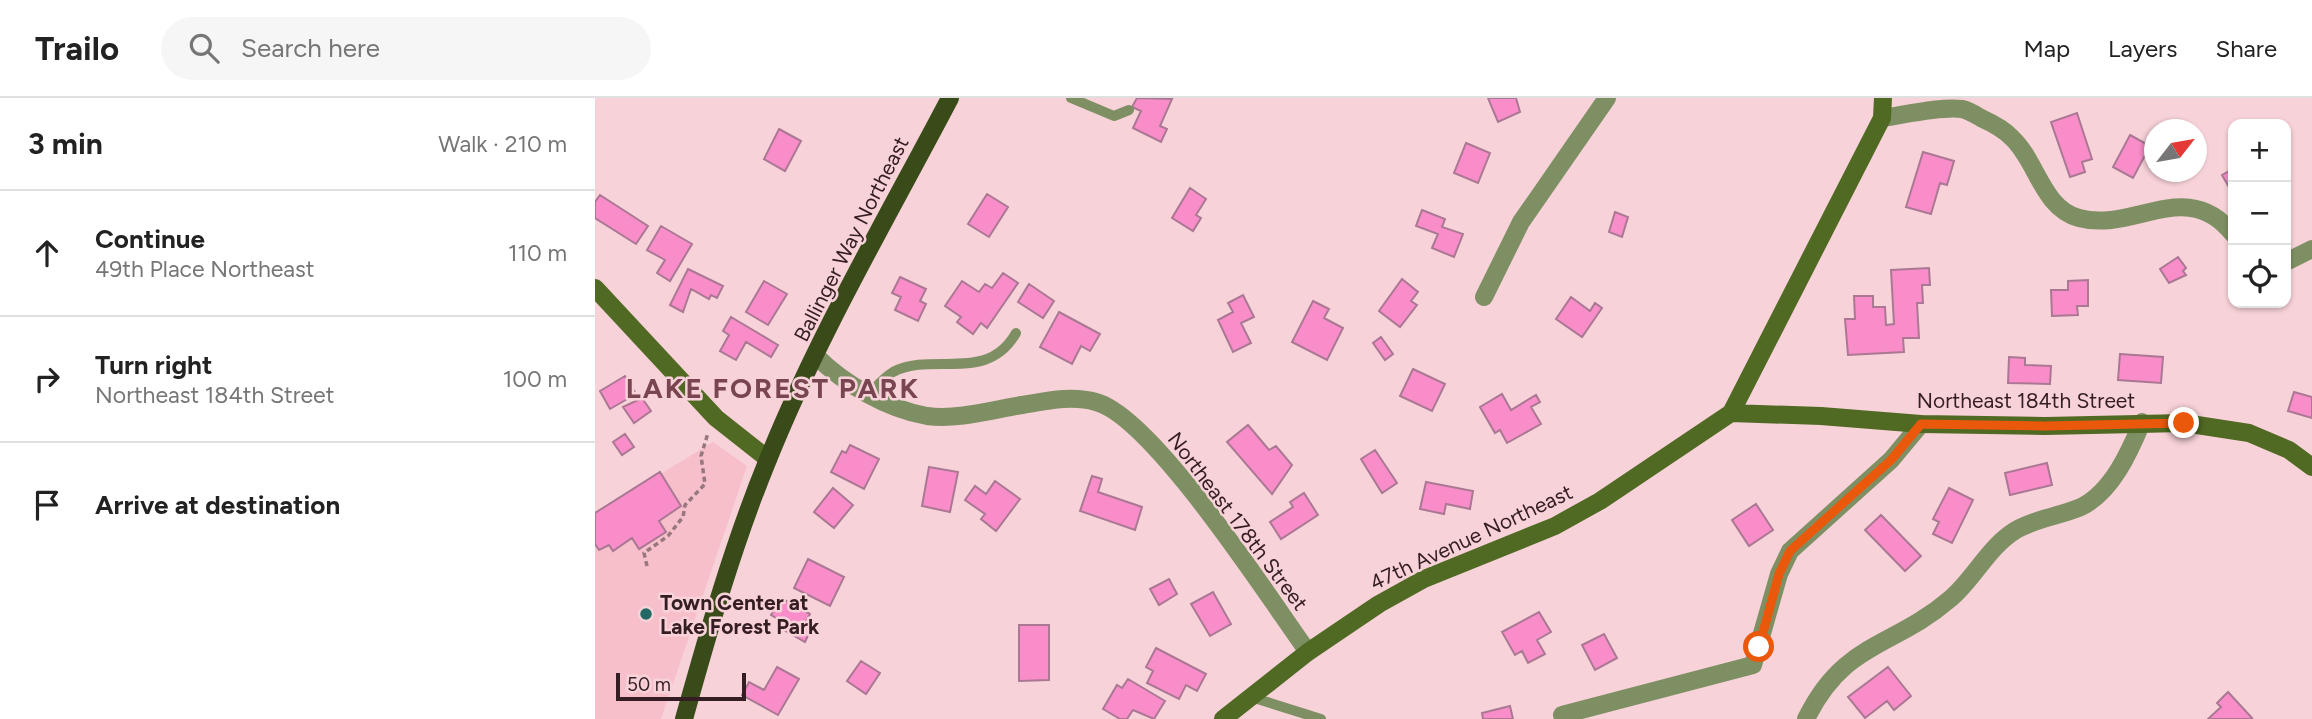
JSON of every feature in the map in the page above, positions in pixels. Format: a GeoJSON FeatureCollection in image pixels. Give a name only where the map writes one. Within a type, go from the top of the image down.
{"type":"FeatureCollection","features":[{"type":"Feature","properties":{"kind":"main road","name":"Ballinger Way Northeast"},"geometry":{"type":"LineString","coordinates":[[684,719],[768,459],[816,356],[950,98]]}},
{"type":"Feature","properties":{"kind":"street"},"geometry":{"type":"LineString","coordinates":[[1484,298],[1521,222],[1607,98]]}},
{"type":"Feature","properties":{"kind":"street","name":"47th Avenue Northeast"},"geometry":{"type":"LineString","coordinates":[[1223,719],[1308,652],[1379,604],[1424,579],[1555,526],[1588,508],[1731,414],[1882,118],[1882,98]]}},
{"type":"Feature","properties":{"kind":"street"},"geometry":{"type":"LineString","coordinates":[[1882,118],[1962,109],[1993,123],[2014,139],[2056,204],[2077,218],[2105,222],[2138,212],[2179,206],[2201,209],[2222,219],[2228,227]]}},
{"type":"Feature","properties":{"kind":"street"},"geometry":{"type":"LineString","coordinates":[[2291,260],[2312,249]]}},
{"type":"Feature","properties":{"kind":"street"},"geometry":{"type":"LineString","coordinates":[[595,288],[716,418],[768,459]]}},
{"type":"Feature","properties":{"kind":"street","name":"Northeast 178th Street"},"geometry":{"type":"LineString","coordinates":[[816,356],[835,374],[869,394],[927,415],[963,415],[1062,398],[1097,402],[1126,419],[1190,489],[1308,652]]}},
{"type":"Feature","properties":{"kind":"street","name":"Northeast 184th Street"},"geometry":{"type":"LineString","coordinates":[[1731,414],[1821,416],[1921,424],[2045,426],[2184,423],[2249,433],[2288,450],[2312,467]]}},
{"type":"Feature","properties":{"kind":"street"},"geometry":{"type":"LineString","coordinates":[[1807,719],[1818,696],[1838,671],[1863,651],[1931,615],[1954,597],[1995,548],[2014,531],[2046,516],[2081,507],[2100,492],[2131,449],[2142,422]]}},
{"type":"Feature","properties":{"kind":"street"},"geometry":{"type":"LineString","coordinates":[[1562,715],[1753,666],[1779,574],[1790,551],[1891,460],[1921,424]]}},
{"type":"Feature","properties":{"kind":"lane"},"geometry":{"type":"LineString","coordinates":[[1071,98],[1114,116],[1129,110]]}},
{"type":"Feature","properties":{"kind":"lane"},"geometry":{"type":"LineString","coordinates":[[869,394],[892,373],[904,369],[975,362],[992,357],[1006,351],[1016,333]]}},
{"type":"Feature","properties":{"kind":"lane"},"geometry":{"type":"LineString","coordinates":[[1251,697],[1321,719]]}},
{"type":"Feature","properties":{"kind":"path"},"geometry":{"type":"LineString","coordinates":[[647,566],[644,553],[668,536],[683,517],[685,505],[705,484],[701,456],[709,432]]}},
{"type":"Feature","properties":{"kind":"shaded area","name":"Town Center at Lake Forest Park"},"geometry":{"type":"Polygon","coordinates":[[[713,442],[747,466],[661,719],[595,719],[595,514],[713,442]]]}},
{"type":"Feature","properties":{"kind":"building"},"geometry":{"type":"Polygon","coordinates":[[[1137,98],[1172,99],[1160,126],[1167,129],[1161,142],[1133,128],[1141,111],[1132,107],[1137,98]]]}},
{"type":"Feature","properties":{"kind":"building"},"geometry":{"type":"Polygon","coordinates":[[[1488,98],[1516,98],[1520,112],[1498,122],[1488,98]]]}},
{"type":"Feature","properties":{"kind":"building"},"geometry":{"type":"Polygon","coordinates":[[[2077,113],[2092,159],[2082,162],[2085,172],[2070,177],[2051,122],[2077,113]]]}},
{"type":"Feature","properties":{"kind":"building"},"geometry":{"type":"Polygon","coordinates":[[[779,129],[801,141],[785,171],[764,159],[779,129]]]}},
{"type":"Feature","properties":{"kind":"building"},"geometry":{"type":"Polygon","coordinates":[[[2130,135],[2144,143],[2144,157],[2133,178],[2113,167],[2130,135]]]}},
{"type":"Feature","properties":{"kind":"building"},"geometry":{"type":"Polygon","coordinates":[[[1466,143],[1490,153],[1478,183],[1454,173],[1466,143]]]}},
{"type":"Feature","properties":{"kind":"building"},"geometry":{"type":"Polygon","coordinates":[[[1923,152],[1954,161],[1947,185],[1940,183],[1931,214],[1906,207],[1923,152]]]}},
{"type":"Feature","properties":{"kind":"building"},"geometry":{"type":"Polygon","coordinates":[[[2228,172],[2228,185],[2222,175],[2228,172]]]}},
{"type":"Feature","properties":{"kind":"building"},"geometry":{"type":"Polygon","coordinates":[[[1190,188],[1206,199],[1196,215],[1201,218],[1193,231],[1172,218],[1190,188]]]}},
{"type":"Feature","properties":{"kind":"building"},"geometry":{"type":"Polygon","coordinates":[[[987,194],[1008,207],[989,237],[968,224],[987,194]]]}},
{"type":"Feature","properties":{"kind":"building"},"geometry":{"type":"Polygon","coordinates":[[[600,195],[648,226],[636,244],[595,218],[595,202],[600,195]]]}},
{"type":"Feature","properties":{"kind":"building"},"geometry":{"type":"Polygon","coordinates":[[[1422,210],[1445,219],[1442,227],[1463,234],[1454,257],[1432,248],[1438,234],[1416,226],[1422,210]]]}},
{"type":"Feature","properties":{"kind":"building"},"geometry":{"type":"Polygon","coordinates":[[[1615,212],[1628,217],[1622,237],[1609,232],[1615,212]]]}},
{"type":"Feature","properties":{"kind":"building"},"geometry":{"type":"Polygon","coordinates":[[[661,226],[692,244],[670,281],[657,273],[665,260],[647,250],[661,226]]]}},
{"type":"Feature","properties":{"kind":"building"},"geometry":{"type":"Polygon","coordinates":[[[2178,257],[2186,268],[2183,271],[2186,275],[2169,283],[2160,269],[2178,257]]]}},
{"type":"Feature","properties":{"kind":"building"},"geometry":{"type":"Polygon","coordinates":[[[1929,268],[1930,285],[1922,285],[1923,303],[1917,303],[1919,338],[1903,338],[1904,352],[1848,355],[1845,319],[1855,319],[1854,296],[1873,296],[1873,307],[1885,307],[1886,325],[1894,324],[1891,270],[1929,268]]]}},
{"type":"Feature","properties":{"kind":"building"},"geometry":{"type":"Polygon","coordinates":[[[688,269],[723,286],[717,298],[711,295],[709,299],[691,289],[683,312],[670,305],[688,269]]]}},
{"type":"Feature","properties":{"kind":"building"},"geometry":{"type":"Polygon","coordinates":[[[1003,273],[1018,283],[987,328],[981,323],[973,334],[957,322],[961,317],[945,306],[962,281],[979,292],[985,284],[992,288],[1003,273]]]}},
{"type":"Feature","properties":{"kind":"building"},"geometry":{"type":"Polygon","coordinates":[[[900,277],[926,289],[920,301],[926,304],[918,321],[895,310],[901,297],[892,293],[900,277]]]}},
{"type":"Feature","properties":{"kind":"building"},"geometry":{"type":"Polygon","coordinates":[[[1402,279],[1418,292],[1411,301],[1417,305],[1400,327],[1379,311],[1402,279]]]}},
{"type":"Feature","properties":{"kind":"building"},"geometry":{"type":"Polygon","coordinates":[[[2088,280],[2088,306],[2077,306],[2078,315],[2052,316],[2051,290],[2068,290],[2068,281],[2088,280]]]}},
{"type":"Feature","properties":{"kind":"building"},"geometry":{"type":"Polygon","coordinates":[[[764,281],[787,294],[768,325],[746,312],[764,281]]]}},
{"type":"Feature","properties":{"kind":"building"},"geometry":{"type":"Polygon","coordinates":[[[1029,284],[1054,301],[1043,318],[1018,302],[1029,284]]]}},
{"type":"Feature","properties":{"kind":"building"},"geometry":{"type":"Polygon","coordinates":[[[1243,295],[1254,317],[1241,323],[1251,343],[1233,352],[1218,320],[1233,312],[1228,303],[1243,295]]]}},
{"type":"Feature","properties":{"kind":"building"},"geometry":{"type":"Polygon","coordinates":[[[1571,297],[1590,311],[1595,303],[1602,308],[1582,337],[1556,319],[1571,297]]]}},
{"type":"Feature","properties":{"kind":"building"},"geometry":{"type":"Polygon","coordinates":[[[1313,301],[1329,309],[1324,318],[1343,328],[1327,360],[1292,342],[1313,301]]]}},
{"type":"Feature","properties":{"kind":"building"},"geometry":{"type":"Polygon","coordinates":[[[1059,312],[1100,334],[1090,351],[1081,346],[1072,364],[1040,347],[1059,312]]]}},
{"type":"Feature","properties":{"kind":"building"},"geometry":{"type":"Polygon","coordinates":[[[731,317],[778,345],[771,357],[746,342],[736,360],[720,351],[729,335],[723,331],[731,317]]]}},
{"type":"Feature","properties":{"kind":"building"},"geometry":{"type":"Polygon","coordinates":[[[1381,337],[1393,354],[1385,360],[1373,343],[1381,337]]]}},
{"type":"Feature","properties":{"kind":"building"},"geometry":{"type":"Polygon","coordinates":[[[2120,354],[2163,357],[2161,383],[2118,380],[2120,354]]]}},
{"type":"Feature","properties":{"kind":"building"},"geometry":{"type":"Polygon","coordinates":[[[2009,357],[2025,358],[2025,365],[2051,366],[2050,384],[2008,383],[2009,357]]]}},
{"type":"Feature","properties":{"kind":"building"},"geometry":{"type":"Polygon","coordinates":[[[1413,369],[1445,384],[1432,411],[1400,396],[1413,369]]]}},
{"type":"Feature","properties":{"kind":"building"},"geometry":{"type":"Polygon","coordinates":[[[625,376],[636,394],[610,409],[600,391],[625,376]]]}},
{"type":"Feature","properties":{"kind":"building"},"geometry":{"type":"Polygon","coordinates":[[[2294,392],[2312,397],[2312,418],[2288,411],[2294,392]]]}},
{"type":"Feature","properties":{"kind":"building"},"geometry":{"type":"Polygon","coordinates":[[[1502,394],[1511,410],[1536,395],[1540,402],[1531,407],[1541,424],[1507,443],[1500,430],[1495,433],[1480,407],[1502,394]]]}},
{"type":"Feature","properties":{"kind":"building"},"geometry":{"type":"Polygon","coordinates":[[[642,398],[651,411],[634,423],[623,407],[642,398]]]}},
{"type":"Feature","properties":{"kind":"building"},"geometry":{"type":"Polygon","coordinates":[[[1248,425],[1269,450],[1276,446],[1292,465],[1272,494],[1227,442],[1248,425]]]}},
{"type":"Feature","properties":{"kind":"building"},"geometry":{"type":"Polygon","coordinates":[[[625,434],[634,447],[622,455],[613,442],[625,434]]]}},
{"type":"Feature","properties":{"kind":"building"},"geometry":{"type":"Polygon","coordinates":[[[850,445],[879,459],[864,489],[831,472],[842,451],[846,453],[850,445]]]}},
{"type":"Feature","properties":{"kind":"building"},"geometry":{"type":"Polygon","coordinates":[[[1375,450],[1397,483],[1382,493],[1361,459],[1375,450]]]}},
{"type":"Feature","properties":{"kind":"building"},"geometry":{"type":"Polygon","coordinates":[[[2047,463],[2052,485],[2010,495],[2005,473],[2047,463]]]}},
{"type":"Feature","properties":{"kind":"building"},"geometry":{"type":"Polygon","coordinates":[[[929,467],[958,472],[950,512],[922,506],[929,467]]]}},
{"type":"Feature","properties":{"kind":"building"},"geometry":{"type":"Polygon","coordinates":[[[660,472],[681,506],[659,521],[666,532],[639,549],[632,538],[613,551],[609,545],[599,550],[595,544],[595,513],[660,472]]]}},
{"type":"Feature","properties":{"kind":"building"},"geometry":{"type":"Polygon","coordinates":[[[1092,476],[1102,479],[1098,492],[1142,507],[1135,530],[1080,511],[1092,476]]]}},
{"type":"Feature","properties":{"kind":"building"},"geometry":{"type":"Polygon","coordinates":[[[995,481],[1020,499],[996,531],[981,519],[985,514],[965,500],[975,486],[986,494],[995,481]]]}},
{"type":"Feature","properties":{"kind":"building"},"geometry":{"type":"Polygon","coordinates":[[[1426,482],[1473,491],[1470,509],[1446,504],[1444,514],[1420,509],[1426,482]]]}},
{"type":"Feature","properties":{"kind":"building"},"geometry":{"type":"Polygon","coordinates":[[[833,488],[853,505],[834,528],[814,512],[833,488]]]}},
{"type":"Feature","properties":{"kind":"building"},"geometry":{"type":"Polygon","coordinates":[[[1949,488],[1973,500],[1952,543],[1933,534],[1939,522],[1933,519],[1949,488]]]}},
{"type":"Feature","properties":{"kind":"building"},"geometry":{"type":"Polygon","coordinates":[[[1304,493],[1318,515],[1281,539],[1270,522],[1293,507],[1290,502],[1304,493]]]}},
{"type":"Feature","properties":{"kind":"building"},"geometry":{"type":"Polygon","coordinates":[[[1756,504],[1773,530],[1749,546],[1732,520],[1756,504]]]}},
{"type":"Feature","properties":{"kind":"building"},"geometry":{"type":"Polygon","coordinates":[[[1881,515],[1921,556],[1905,571],[1865,530],[1881,515]]]}},
{"type":"Feature","properties":{"kind":"building"},"geometry":{"type":"Polygon","coordinates":[[[808,559],[844,577],[830,606],[794,588],[808,559]]]}},
{"type":"Feature","properties":{"kind":"building"},"geometry":{"type":"Polygon","coordinates":[[[1169,579],[1177,594],[1159,605],[1150,589],[1169,579]]]}},
{"type":"Feature","properties":{"kind":"building"},"geometry":{"type":"Polygon","coordinates":[[[1213,592],[1231,624],[1210,636],[1191,604],[1213,592]]]}},
{"type":"Feature","properties":{"kind":"building"},"geometry":{"type":"Polygon","coordinates":[[[781,598],[810,614],[805,623],[812,627],[805,642],[777,626],[781,621],[771,615],[781,598]]]}},
{"type":"Feature","properties":{"kind":"building"},"geometry":{"type":"Polygon","coordinates":[[[1539,612],[1551,632],[1537,640],[1545,654],[1528,663],[1522,651],[1515,655],[1502,632],[1539,612]]]}},
{"type":"Feature","properties":{"kind":"building"},"geometry":{"type":"Polygon","coordinates":[[[1019,625],[1049,625],[1049,680],[1019,681],[1019,625]]]}},
{"type":"Feature","properties":{"kind":"building"},"geometry":{"type":"Polygon","coordinates":[[[1604,634],[1617,658],[1595,670],[1582,645],[1604,634]]]}},
{"type":"Feature","properties":{"kind":"building"},"geometry":{"type":"Polygon","coordinates":[[[1156,648],[1206,674],[1197,691],[1186,685],[1179,699],[1147,683],[1153,671],[1146,667],[1156,648]]]}},
{"type":"Feature","properties":{"kind":"building"},"geometry":{"type":"Polygon","coordinates":[[[861,661],[880,673],[866,694],[847,681],[861,661]]]}},
{"type":"Feature","properties":{"kind":"building"},"geometry":{"type":"Polygon","coordinates":[[[777,667],[799,679],[778,715],[742,695],[749,682],[764,690],[777,667]]]}},
{"type":"Feature","properties":{"kind":"building"},"geometry":{"type":"Polygon","coordinates":[[[1888,667],[1911,696],[1894,710],[1887,701],[1865,718],[1848,697],[1888,667]]]}},
{"type":"Feature","properties":{"kind":"building"},"geometry":{"type":"Polygon","coordinates":[[[1128,679],[1165,701],[1154,719],[1133,710],[1127,719],[1120,719],[1103,709],[1117,685],[1122,688],[1128,679]]]}},
{"type":"Feature","properties":{"kind":"building"},"geometry":{"type":"Polygon","coordinates":[[[2228,692],[2252,718],[2208,719],[2221,707],[2217,703],[2228,692]]]}},
{"type":"Feature","properties":{"kind":"building"},"geometry":{"type":"Polygon","coordinates":[[[1510,706],[1513,719],[1483,719],[1482,713],[1510,706]]]}},
{"type":"Feature","properties":{"kind":"place","name":"Town Center at Lake Forest Park"},"geometry":{"type":"Point","coordinates":[646,614]}},
{"type":"Feature","properties":{"kind":"district","name":"LAKE FOREST PARK"},"geometry":{"type":"Point","coordinates":[773,388]}},
{"type":"Feature","properties":{"kind":"route"},"geometry":{"type":"LineString","coordinates":[[1759,647],[1779,574],[1790,551],[1891,460],[1921,424],[2045,426],[2184,423]]}}]}
